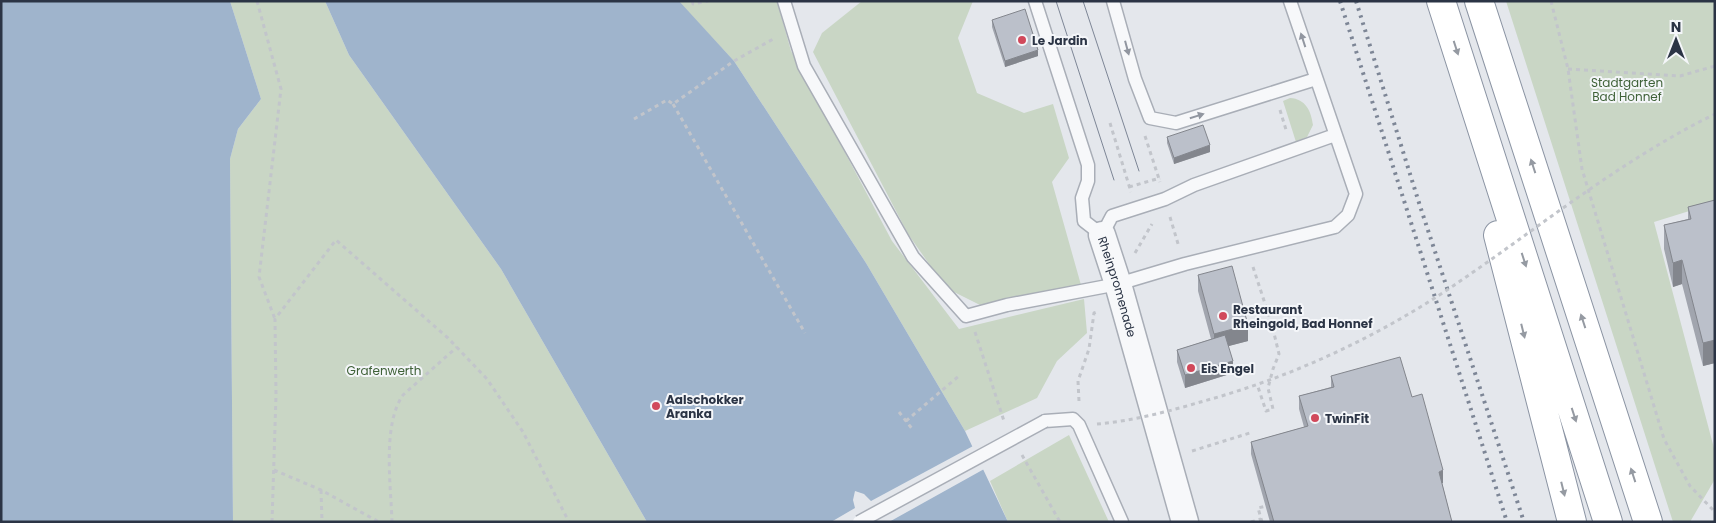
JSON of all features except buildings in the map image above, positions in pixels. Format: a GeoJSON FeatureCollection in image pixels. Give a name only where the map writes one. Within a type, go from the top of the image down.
{"type":"FeatureCollection","features":[{"type":"Feature","properties":{"kind":"highway"},"geometry":{"type":"LineString","coordinates":[[1441,1],[1608,522]]}},
{"type":"Feature","properties":{"kind":"highway"},"geometry":{"type":"LineString","coordinates":[[1479,1],[1648,522]]}},
{"type":"Feature","properties":{"kind":"highway"},"geometry":{"type":"LineString","coordinates":[[1493,164],[1495,222],[1572,522]]}},
{"type":"Feature","properties":{"kind":"street","name":"Rheinpromenade"},"geometry":{"type":"LineString","coordinates":[[1102,235],[1118,284],[1185,522]]}},
{"type":"Feature","properties":{"kind":"lane"},"geometry":{"type":"LineString","coordinates":[[784,1],[804,66],[913,258],[966,316],[1008,305],[1118,284],[1184,264],[1335,227],[1348,215],[1356,194],[1290,1]]}},
{"type":"Feature","properties":{"kind":"lane","name":"Rheinpromenade"},"geometry":{"type":"LineString","coordinates":[[1035,1],[1088,165],[1088,181],[1082,198],[1084,221],[1102,235]]}},
{"type":"Feature","properties":{"kind":"lane"},"geometry":{"type":"LineString","coordinates":[[1113,1],[1135,79],[1150,118],[1176,122],[1316,79]]}},
{"type":"Feature","properties":{"kind":"lane"},"geometry":{"type":"LineString","coordinates":[[1102,235],[1112,216],[1165,199],[1194,185],[1335,135]]}},
{"type":"Feature","properties":{"kind":"lane"},"geometry":{"type":"LineString","coordinates":[[859,522],[1045,421],[1073,419],[1079,425],[1122,522]]}},
{"type":"Feature","properties":{"kind":"path"},"geometry":{"type":"LineString","coordinates":[[256,1],[281,89],[259,277],[275,319],[272,522]]}},
{"type":"Feature","properties":{"kind":"path"},"geometry":{"type":"LineString","coordinates":[[692,1],[693,4],[708,1]]}},
{"type":"Feature","properties":{"kind":"path"},"geometry":{"type":"LineString","coordinates":[[1551,1],[1568,69],[1582,169],[1664,439],[1690,486],[1715,512]]}},
{"type":"Feature","properties":{"kind":"path"},"geometry":{"type":"LineString","coordinates":[[674,104],[734,61],[793,28]]}},
{"type":"Feature","properties":{"kind":"path"},"geometry":{"type":"LineString","coordinates":[[1568,69],[1680,76],[1715,66]]}},
{"type":"Feature","properties":{"kind":"path"},"geometry":{"type":"LineString","coordinates":[[1275,92],[1292,151]]}},
{"type":"Feature","properties":{"kind":"path"},"geometry":{"type":"LineString","coordinates":[[634,119],[667,100],[674,104],[805,334]]}},
{"type":"Feature","properties":{"kind":"path"},"geometry":{"type":"LineString","coordinates":[[1097,424],[1162,412],[1257,384],[1346,348],[1403,317],[1506,248],[1598,182],[1649,149],[1715,114]]}},
{"type":"Feature","properties":{"kind":"path"},"geometry":{"type":"LineString","coordinates":[[1110,123],[1129,187],[1158,178],[1143,131]]}},
{"type":"Feature","properties":{"kind":"path"},"geometry":{"type":"LineString","coordinates":[[1118,284],[1165,199]]}},
{"type":"Feature","properties":{"kind":"path"},"geometry":{"type":"LineString","coordinates":[[1165,199],[1184,264]]}},
{"type":"Feature","properties":{"kind":"path"},"geometry":{"type":"LineString","coordinates":[[275,319],[336,240],[457,347],[487,379],[522,432],[569,522]]}},
{"type":"Feature","properties":{"kind":"path"},"geometry":{"type":"LineString","coordinates":[[1247,249],[1272,325],[1279,354],[1272,369],[1268,388],[1273,409],[1266,411],[1257,384]]}},
{"type":"Feature","properties":{"kind":"path"},"geometry":{"type":"LineString","coordinates":[[392,522],[390,440],[396,405],[403,395],[457,347]]}},
{"type":"Feature","properties":{"kind":"path"},"geometry":{"type":"LineString","coordinates":[[1080,405],[1078,381],[1089,349]]}},
{"type":"Feature","properties":{"kind":"path"},"geometry":{"type":"LineString","coordinates":[[906,421],[960,375]]}},
{"type":"Feature","properties":{"kind":"path"},"geometry":{"type":"LineString","coordinates":[[899,412],[913,430]]}},
{"type":"Feature","properties":{"kind":"path"},"geometry":{"type":"LineString","coordinates":[[1168,459],[1253,432]]}},
{"type":"Feature","properties":{"kind":"path"},"geometry":{"type":"LineString","coordinates":[[274,470],[321,490],[379,522]]}},
{"type":"Feature","properties":{"kind":"path"},"geometry":{"type":"LineString","coordinates":[[321,490],[322,522]]}},
{"type":"Feature","properties":{"kind":"path"},"geometry":{"type":"LineString","coordinates":[[1251,522],[1262,520],[1258,508],[1266,506]]}},
{"type":"Feature","properties":{"kind":"green space","name":"Grafenwerth"},"geometry":{"type":"Polygon","coordinates":[[[230,1],[325,1],[349,55],[501,269],[647,522],[233,522],[230,159],[238,129],[261,99],[230,1]]]}},
{"type":"Feature","properties":{"kind":"green space"},"geometry":{"type":"Polygon","coordinates":[[[777,1],[791,51],[892,241],[959,329],[1084,299],[1087,333],[1057,361],[1037,398],[965,431],[866,263],[734,61],[679,2],[777,1]]]}},
{"type":"Feature","properties":{"kind":"green space"},"geometry":{"type":"Polygon","coordinates":[[[862,1],[973,1],[958,38],[977,93],[1024,113],[1053,104],[1069,158],[1052,182],[1081,285],[980,305],[946,288],[908,234],[813,52],[822,33],[862,1]]]}},
{"type":"Feature","properties":{"kind":"green space","name":"Stadtgarten Bad Honnef"},"geometry":{"type":"Polygon","coordinates":[[[1506,1],[1715,1],[1715,203],[1654,222],[1715,452],[1715,479],[1690,522],[1673,522],[1506,1]]]}},
{"type":"Feature","properties":{"kind":"green space"},"geometry":{"type":"Polygon","coordinates":[[[1290,98],[1304,103],[1311,115],[1313,125],[1307,137],[1296,142],[1283,101],[1290,98]]]}},
{"type":"Feature","properties":{"kind":"green space"},"geometry":{"type":"Polygon","coordinates":[[[1069,435],[1109,522],[1008,522],[990,481],[1069,435]]]}},
{"type":"Feature","properties":{"kind":"water"},"geometry":{"type":"Polygon","coordinates":[[[1,1],[230,1],[261,99],[238,129],[230,159],[233,522],[1,522],[1,1]]]}},
{"type":"Feature","properties":{"kind":"water"},"geometry":{"type":"Polygon","coordinates":[[[325,1],[679,1],[734,61],[866,263],[965,431],[1008,522],[647,522],[501,269],[349,55],[325,1]]]}},
{"type":"Feature","properties":{"kind":"pier"},"geometry":{"type":"Polygon","coordinates":[[[975,445],[986,468],[889,522],[831,522],[855,508],[853,500],[855,491],[864,494],[871,501],[975,445]]]}},
{"type":"Feature","properties":{"kind":"tram line"},"geometry":{"type":"LineString","coordinates":[[1056,1],[1114,180]]}},
{"type":"Feature","properties":{"kind":"tram line"},"geometry":{"type":"LineString","coordinates":[[1083,1],[1139,171]]}},
{"type":"Feature","properties":{"kind":"railway"},"geometry":{"type":"LineString","coordinates":[[1340,1],[1507,522]]}},
{"type":"Feature","properties":{"kind":"railway"},"geometry":{"type":"LineString","coordinates":[[1356,1],[1420,206],[1524,522]]}},
{"type":"Feature","properties":{"kind":"place","name":"Le Jardin"},"geometry":{"type":"Point","coordinates":[1022,40]}},
{"type":"Feature","properties":{"kind":"place","name":"Restaurant Rheingold, Bad Honnef"},"geometry":{"type":"Point","coordinates":[1223,316]}},
{"type":"Feature","properties":{"kind":"place","name":"Eis Engel"},"geometry":{"type":"Point","coordinates":[1191,368]}},
{"type":"Feature","properties":{"kind":"place","name":"Aalschokker Aranka"},"geometry":{"type":"Point","coordinates":[656,406]}},
{"type":"Feature","properties":{"kind":"place","name":"TwinFit"},"geometry":{"type":"Point","coordinates":[1315,418]}}]}
